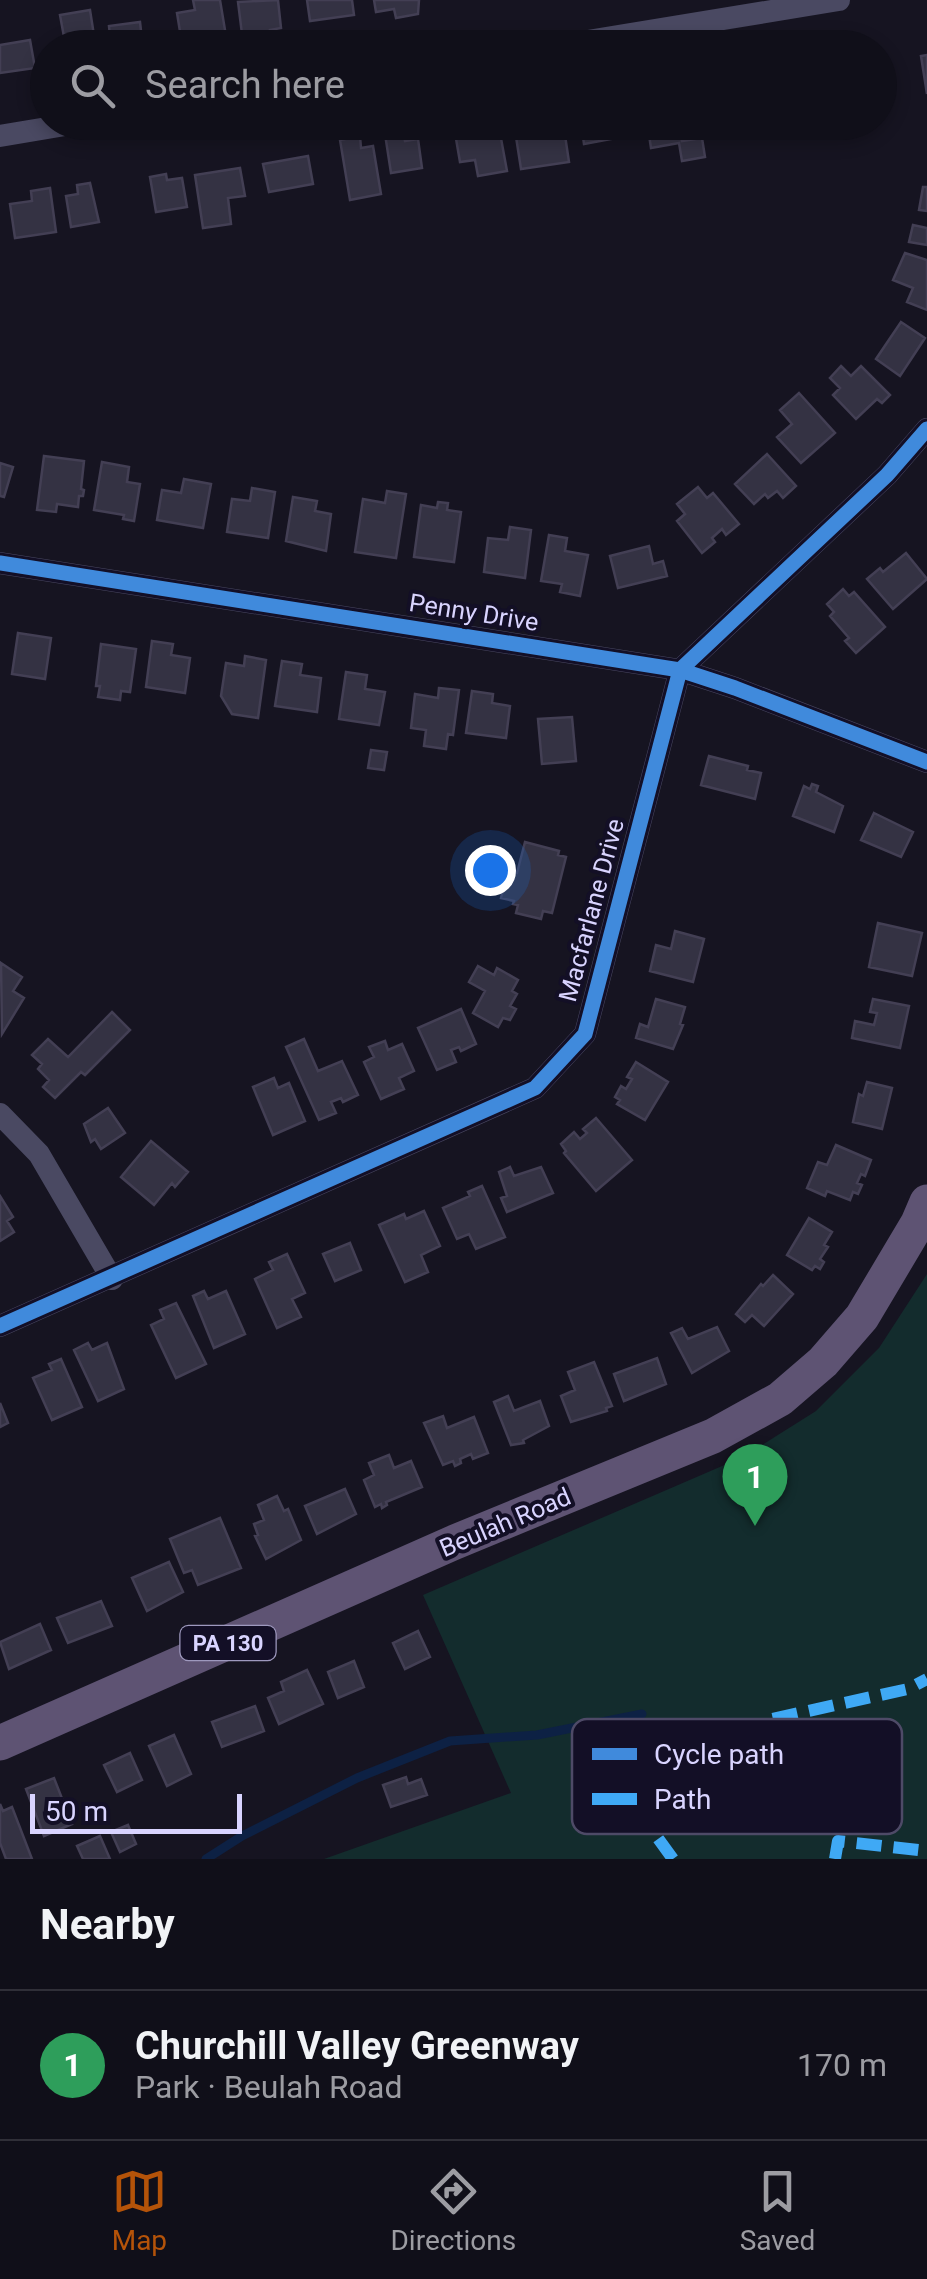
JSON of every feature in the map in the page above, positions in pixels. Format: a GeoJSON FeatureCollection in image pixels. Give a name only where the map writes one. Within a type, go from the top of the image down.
{"type":"FeatureCollection","features":[{"type":"Feature","properties":{"kind":"main road","name":"Beulah Road"},"geometry":{"type":"LineString","coordinates":[[0,1743],[456,1542],[713,1436],[780,1399],[823,1362],[862,1317],[927,1202]]}},
{"type":"Feature","properties":{"kind":"street"},"geometry":{"type":"LineString","coordinates":[[656,30],[838,0]]}},
{"type":"Feature","properties":{"kind":"street"},"geometry":{"type":"LineString","coordinates":[[0,136],[30,131]]}},
{"type":"Feature","properties":{"kind":"street"},"geometry":{"type":"LineString","coordinates":[[680,670],[888,476],[927,429]]}},
{"type":"Feature","properties":{"kind":"street","name":"Penny Drive"},"geometry":{"type":"LineString","coordinates":[[0,563],[680,670],[927,762]]}},
{"type":"Feature","properties":{"kind":"street","name":"Macfarlane Drive"},"geometry":{"type":"LineString","coordinates":[[0,1326],[535,1088],[585,1034],[680,670]]}},
{"type":"Feature","properties":{"kind":"street"},"geometry":{"type":"LineString","coordinates":[[0,1114],[39,1154],[112,1279]]}},
{"type":"Feature","properties":{"kind":"green space"},"geometry":{"type":"Polygon","coordinates":[[[927,1274],[927,1859],[324,1859],[511,1793],[423,1595],[743,1457],[816,1411],[879,1348],[927,1274]]]}},
{"type":"Feature","properties":{"kind":"building"},"geometry":{"type":"Polygon","coordinates":[[[193,0],[220,0],[225,30],[180,30],[177,13],[195,10],[193,0]]]}},
{"type":"Feature","properties":{"kind":"building"},"geometry":{"type":"Polygon","coordinates":[[[278,0],[281,28],[242,30],[238,2],[278,0]]]}},
{"type":"Feature","properties":{"kind":"building"},"geometry":{"type":"Polygon","coordinates":[[[307,0],[352,0],[354,15],[310,21],[307,0]]]}},
{"type":"Feature","properties":{"kind":"building"},"geometry":{"type":"Polygon","coordinates":[[[374,0],[419,0],[418,14],[396,18],[394,9],[376,12],[374,0]]]}},
{"type":"Feature","properties":{"kind":"building"},"geometry":{"type":"Polygon","coordinates":[[[90,10],[93,30],[63,30],[60,15],[90,10]]]}},
{"type":"Feature","properties":{"kind":"building"},"geometry":{"type":"Polygon","coordinates":[[[140,22],[141,30],[109,30],[109,26],[140,22]]]}},
{"type":"Feature","properties":{"kind":"building"},"geometry":{"type":"Polygon","coordinates":[[[30,40],[30,69],[0,73],[0,45],[30,40]]]}},
{"type":"Feature","properties":{"kind":"building"},"geometry":{"type":"Polygon","coordinates":[[[927,55],[927,94],[921,56],[927,55]]]}},
{"type":"Feature","properties":{"kind":"building"},"geometry":{"type":"Polygon","coordinates":[[[340,140],[360,140],[361,148],[373,146],[381,194],[350,200],[340,140]]]}},
{"type":"Feature","properties":{"kind":"building"},"geometry":{"type":"Polygon","coordinates":[[[386,140],[418,140],[422,168],[391,173],[386,140]]]}},
{"type":"Feature","properties":{"kind":"building"},"geometry":{"type":"Polygon","coordinates":[[[456,140],[501,140],[507,171],[478,176],[475,160],[460,162],[456,140]]]}},
{"type":"Feature","properties":{"kind":"building"},"geometry":{"type":"Polygon","coordinates":[[[516,140],[566,140],[569,162],[521,169],[516,140]]]}},
{"type":"Feature","properties":{"kind":"building"},"geometry":{"type":"Polygon","coordinates":[[[650,140],[702,140],[705,157],[682,161],[679,143],[651,148],[650,140]]]}},
{"type":"Feature","properties":{"kind":"building"},"geometry":{"type":"Polygon","coordinates":[[[308,156],[313,184],[269,192],[263,164],[308,156]]]}},
{"type":"Feature","properties":{"kind":"building"},"geometry":{"type":"Polygon","coordinates":[[[240,168],[245,196],[228,198],[231,224],[203,228],[195,175],[240,168]]]}},
{"type":"Feature","properties":{"kind":"building"},"geometry":{"type":"Polygon","coordinates":[[[166,174],[167,180],[182,178],[187,207],[156,212],[150,177],[166,174]]]}},
{"type":"Feature","properties":{"kind":"building"},"geometry":{"type":"Polygon","coordinates":[[[90,183],[99,222],[71,227],[66,196],[78,194],[77,185],[90,183]]]}},
{"type":"Feature","properties":{"kind":"building"},"geometry":{"type":"Polygon","coordinates":[[[923,187],[927,187],[927,211],[919,210],[923,187]]]}},
{"type":"Feature","properties":{"kind":"building"},"geometry":{"type":"Polygon","coordinates":[[[50,188],[56,232],[15,238],[10,204],[32,201],[31,191],[50,188]]]}},
{"type":"Feature","properties":{"kind":"building"},"geometry":{"type":"Polygon","coordinates":[[[913,225],[927,228],[927,245],[909,242],[913,225]]]}},
{"type":"Feature","properties":{"kind":"building"},"geometry":{"type":"Polygon","coordinates":[[[905,253],[927,260],[927,310],[907,302],[913,288],[893,280],[905,253]]]}},
{"type":"Feature","properties":{"kind":"building"},"geometry":{"type":"Polygon","coordinates":[[[901,322],[925,338],[900,376],[876,359],[901,322]]]}},
{"type":"Feature","properties":{"kind":"building"},"geometry":{"type":"Polygon","coordinates":[[[841,366],[851,376],[861,366],[890,395],[882,403],[877,399],[856,419],[833,395],[840,388],[830,378],[841,366]]]}},
{"type":"Feature","properties":{"kind":"building"},"geometry":{"type":"Polygon","coordinates":[[[799,393],[835,433],[801,463],[777,437],[792,424],[780,410],[799,393]]]}},
{"type":"Feature","properties":{"kind":"building"},"geometry":{"type":"Polygon","coordinates":[[[767,454],[796,486],[783,498],[777,491],[768,498],[765,494],[754,504],[735,484],[767,454]]]}},
{"type":"Feature","properties":{"kind":"building"},"geometry":{"type":"Polygon","coordinates":[[[44,456],[84,461],[84,490],[78,507],[57,504],[56,512],[37,510],[44,456]]]}},
{"type":"Feature","properties":{"kind":"building"},"geometry":{"type":"Polygon","coordinates":[[[102,462],[129,467],[127,482],[140,484],[134,521],[123,519],[124,515],[94,510],[102,462]]]}},
{"type":"Feature","properties":{"kind":"building"},"geometry":{"type":"Polygon","coordinates":[[[0,463],[13,467],[4,497],[0,496],[0,463]]]}},
{"type":"Feature","properties":{"kind":"building"},"geometry":{"type":"Polygon","coordinates":[[[184,479],[211,484],[203,528],[157,520],[162,490],[181,493],[184,479]]]}},
{"type":"Feature","properties":{"kind":"building"},"geometry":{"type":"Polygon","coordinates":[[[698,487],[707,498],[713,493],[739,524],[726,535],[722,529],[702,553],[677,521],[685,514],[677,504],[698,487]]]}},
{"type":"Feature","properties":{"kind":"building"},"geometry":{"type":"Polygon","coordinates":[[[252,488],[275,492],[268,538],[227,532],[232,499],[250,501],[252,488]]]}},
{"type":"Feature","properties":{"kind":"building"},"geometry":{"type":"Polygon","coordinates":[[[387,491],[406,494],[396,558],[355,552],[363,499],[385,503],[387,491]]]}},
{"type":"Feature","properties":{"kind":"building"},"geometry":{"type":"Polygon","coordinates":[[[293,497],[317,501],[315,511],[331,514],[326,551],[286,541],[293,497]]]}},
{"type":"Feature","properties":{"kind":"building"},"geometry":{"type":"Polygon","coordinates":[[[438,502],[448,503],[447,510],[461,512],[454,562],[414,557],[421,505],[437,508],[438,502]]]}},
{"type":"Feature","properties":{"kind":"building"},"geometry":{"type":"Polygon","coordinates":[[[510,527],[531,530],[525,578],[484,572],[488,538],[508,540],[510,527]]]}},
{"type":"Feature","properties":{"kind":"building"},"geometry":{"type":"Polygon","coordinates":[[[549,535],[567,538],[565,551],[588,555],[580,596],[560,592],[562,584],[541,581],[549,535]]]}},
{"type":"Feature","properties":{"kind":"building"},"geometry":{"type":"Polygon","coordinates":[[[649,546],[653,564],[663,561],[667,576],[618,588],[610,556],[649,546]]]}},
{"type":"Feature","properties":{"kind":"building"},"geometry":{"type":"Polygon","coordinates":[[[906,553],[927,579],[893,609],[867,579],[880,568],[883,572],[906,553]]]}},
{"type":"Feature","properties":{"kind":"building"},"geometry":{"type":"Polygon","coordinates":[[[843,589],[849,596],[854,592],[885,627],[856,653],[830,616],[834,612],[827,604],[843,589]]]}},
{"type":"Feature","properties":{"kind":"building"},"geometry":{"type":"Polygon","coordinates":[[[18,633],[51,638],[45,679],[12,674],[18,633]]]}},
{"type":"Feature","properties":{"kind":"building"},"geometry":{"type":"Polygon","coordinates":[[[152,641],[173,644],[171,655],[190,658],[185,693],[146,687],[152,641]]]}},
{"type":"Feature","properties":{"kind":"building"},"geometry":{"type":"Polygon","coordinates":[[[101,644],[136,649],[130,692],[121,691],[120,700],[98,697],[101,644]]]}},
{"type":"Feature","properties":{"kind":"building"},"geometry":{"type":"Polygon","coordinates":[[[245,656],[266,660],[258,718],[232,714],[221,696],[226,663],[244,666],[245,656]]]}},
{"type":"Feature","properties":{"kind":"building"},"geometry":{"type":"Polygon","coordinates":[[[282,661],[302,664],[300,675],[321,678],[317,712],[275,706],[282,661]]]}},
{"type":"Feature","properties":{"kind":"building"},"geometry":{"type":"Polygon","coordinates":[[[346,672],[367,675],[365,689],[385,692],[379,725],[339,719],[346,672]]]}},
{"type":"Feature","properties":{"kind":"building"},"geometry":{"type":"Polygon","coordinates":[[[439,688],[459,690],[453,735],[448,734],[446,749],[424,746],[426,730],[411,728],[415,694],[438,698],[439,688]]]}},
{"type":"Feature","properties":{"kind":"building"},"geometry":{"type":"Polygon","coordinates":[[[472,691],[493,694],[492,703],[510,706],[506,738],[466,733],[472,691]]]}},
{"type":"Feature","properties":{"kind":"building"},"geometry":{"type":"Polygon","coordinates":[[[572,717],[576,761],[542,764],[538,719],[572,717]]]}},
{"type":"Feature","properties":{"kind":"building"},"geometry":{"type":"Polygon","coordinates":[[[371,750],[387,752],[384,770],[368,768],[371,750]]]}},
{"type":"Feature","properties":{"kind":"building"},"geometry":{"type":"Polygon","coordinates":[[[709,756],[761,773],[755,799],[701,785],[709,756]]]}},
{"type":"Feature","properties":{"kind":"building"},"geometry":{"type":"Polygon","coordinates":[[[812,784],[818,786],[816,792],[843,806],[834,832],[793,816],[804,786],[810,789],[812,784]]]}},
{"type":"Feature","properties":{"kind":"building"},"geometry":{"type":"Polygon","coordinates":[[[874,813],[913,832],[901,857],[861,840],[874,813]]]}},
{"type":"Feature","properties":{"kind":"building"},"geometry":{"type":"Polygon","coordinates":[[[525,842],[559,851],[558,855],[566,857],[552,913],[543,911],[541,919],[516,913],[518,905],[514,901],[501,898],[508,870],[517,873],[525,842]]]}},
{"type":"Feature","properties":{"kind":"building"},"geometry":{"type":"Polygon","coordinates":[[[878,923],[922,933],[912,976],[869,967],[878,923]]]}},
{"type":"Feature","properties":{"kind":"building"},"geometry":{"type":"Polygon","coordinates":[[[675,931],[704,939],[693,982],[650,971],[656,945],[671,949],[675,931]]]}},
{"type":"Feature","properties":{"kind":"building"},"geometry":{"type":"Polygon","coordinates":[[[1,963],[22,977],[13,991],[24,998],[2,1034],[1,963]]]}},
{"type":"Feature","properties":{"kind":"building"},"geometry":{"type":"Polygon","coordinates":[[[478,966],[494,975],[497,968],[518,980],[512,991],[517,994],[510,1006],[516,1009],[510,1020],[503,1018],[498,1027],[473,1013],[485,991],[469,982],[478,966]]]}},
{"type":"Feature","properties":{"kind":"building"},"geometry":{"type":"Polygon","coordinates":[[[656,999],[685,1007],[680,1024],[683,1025],[673,1049],[636,1038],[640,1024],[648,1027],[656,999]]]}},
{"type":"Feature","properties":{"kind":"building"},"geometry":{"type":"Polygon","coordinates":[[[873,999],[909,1006],[900,1048],[852,1038],[855,1021],[874,1025],[877,1013],[870,1012],[873,999]]]}},
{"type":"Feature","properties":{"kind":"building"},"geometry":{"type":"Polygon","coordinates":[[[461,1009],[476,1044],[461,1051],[459,1047],[451,1050],[456,1062],[437,1070],[418,1028],[461,1009]]]}},
{"type":"Feature","properties":{"kind":"building"},"geometry":{"type":"Polygon","coordinates":[[[112,1012],[130,1030],[85,1075],[81,1072],[55,1098],[43,1087],[49,1080],[38,1069],[42,1064],[32,1055],[48,1039],[68,1057],[112,1012]]]}},
{"type":"Feature","properties":{"kind":"building"},"geometry":{"type":"Polygon","coordinates":[[[304,1039],[318,1071],[342,1061],[358,1095],[343,1102],[341,1098],[331,1102],[336,1113],[319,1120],[286,1047],[304,1039]]]}},
{"type":"Feature","properties":{"kind":"building"},"geometry":{"type":"Polygon","coordinates":[[[385,1041],[388,1050],[402,1044],[414,1071],[399,1078],[404,1089],[381,1099],[364,1062],[374,1057],[369,1047],[385,1041]]]}},
{"type":"Feature","properties":{"kind":"building"},"geometry":{"type":"Polygon","coordinates":[[[636,1062],[668,1082],[645,1120],[617,1104],[620,1100],[615,1097],[621,1086],[626,1089],[632,1079],[627,1077],[636,1062]]]}},
{"type":"Feature","properties":{"kind":"building"},"geometry":{"type":"Polygon","coordinates":[[[274,1078],[278,1088],[289,1083],[305,1121],[273,1135],[253,1087],[274,1078]]]}},
{"type":"Feature","properties":{"kind":"building"},"geometry":{"type":"Polygon","coordinates":[[[867,1082],[892,1088],[882,1129],[853,1122],[859,1094],[863,1096],[867,1082]]]}},
{"type":"Feature","properties":{"kind":"building"},"geometry":{"type":"Polygon","coordinates":[[[108,1108],[125,1133],[101,1149],[95,1139],[91,1142],[84,1124],[108,1108]]]}},
{"type":"Feature","properties":{"kind":"building"},"geometry":{"type":"Polygon","coordinates":[[[596,1118],[632,1160],[596,1191],[561,1144],[574,1132],[580,1139],[587,1133],[583,1129],[596,1118]]]}},
{"type":"Feature","properties":{"kind":"building"},"geometry":{"type":"Polygon","coordinates":[[[151,1141],[188,1172],[175,1187],[172,1183],[154,1205],[121,1177],[151,1141]]]}},
{"type":"Feature","properties":{"kind":"building"},"geometry":{"type":"Polygon","coordinates":[[[836,1145],[871,1160],[865,1176],[861,1174],[857,1183],[862,1185],[858,1194],[853,1192],[850,1200],[807,1188],[818,1162],[827,1165],[836,1145]]]}},
{"type":"Feature","properties":{"kind":"building"},"geometry":{"type":"Polygon","coordinates":[[[510,1167],[514,1176],[541,1167],[553,1193],[507,1212],[501,1198],[507,1196],[499,1172],[510,1167]]]}},
{"type":"Feature","properties":{"kind":"building"},"geometry":{"type":"Polygon","coordinates":[[[482,1186],[505,1237],[476,1249],[469,1234],[457,1239],[443,1208],[482,1186]]]}},
{"type":"Feature","properties":{"kind":"building"},"geometry":{"type":"Polygon","coordinates":[[[0,1196],[13,1217],[7,1221],[14,1232],[0,1241],[0,1196]]]}},
{"type":"Feature","properties":{"kind":"building"},"geometry":{"type":"Polygon","coordinates":[[[424,1211],[440,1246],[421,1255],[428,1272],[405,1282],[379,1225],[404,1214],[406,1219],[424,1211]]]}},
{"type":"Feature","properties":{"kind":"building"},"geometry":{"type":"Polygon","coordinates":[[[809,1218],[832,1232],[824,1245],[828,1247],[820,1259],[824,1262],[820,1269],[815,1266],[812,1270],[787,1255],[809,1218]]]}},
{"type":"Feature","properties":{"kind":"building"},"geometry":{"type":"Polygon","coordinates":[[[350,1243],[361,1270],[335,1281],[323,1254],[350,1243]]]}},
{"type":"Feature","properties":{"kind":"building"},"geometry":{"type":"Polygon","coordinates":[[[287,1254],[305,1293],[292,1299],[301,1317],[277,1328],[255,1279],[273,1270],[269,1262],[287,1254]]]}},
{"type":"Feature","properties":{"kind":"building"},"geometry":{"type":"Polygon","coordinates":[[[773,1275],[793,1294],[764,1326],[752,1315],[745,1322],[736,1314],[773,1275]]]}},
{"type":"Feature","properties":{"kind":"building"},"geometry":{"type":"Polygon","coordinates":[[[204,1291],[208,1299],[226,1291],[245,1334],[214,1348],[193,1296],[204,1291]]]}},
{"type":"Feature","properties":{"kind":"building"},"geometry":{"type":"Polygon","coordinates":[[[176,1303],[206,1364],[176,1378],[151,1325],[164,1319],[160,1310],[176,1303]]]}},
{"type":"Feature","properties":{"kind":"building"},"geometry":{"type":"Polygon","coordinates":[[[717,1327],[729,1351],[692,1373],[671,1333],[682,1328],[688,1339],[717,1327]]]}},
{"type":"Feature","properties":{"kind":"building"},"geometry":{"type":"Polygon","coordinates":[[[88,1343],[92,1350],[107,1343],[124,1389],[98,1401],[74,1350],[88,1343]]]}},
{"type":"Feature","properties":{"kind":"building"},"geometry":{"type":"Polygon","coordinates":[[[657,1358],[666,1384],[624,1401],[614,1374],[657,1358]]]}},
{"type":"Feature","properties":{"kind":"building"},"geometry":{"type":"Polygon","coordinates":[[[61,1359],[82,1407],[52,1420],[33,1378],[52,1370],[49,1364],[61,1359]]]}},
{"type":"Feature","properties":{"kind":"building"},"geometry":{"type":"Polygon","coordinates":[[[594,1362],[612,1406],[571,1422],[561,1396],[575,1390],[568,1372],[594,1362]]]}},
{"type":"Feature","properties":{"kind":"building"},"geometry":{"type":"Polygon","coordinates":[[[508,1396],[514,1411],[540,1401],[549,1426],[523,1440],[524,1443],[511,1445],[494,1402],[508,1396]]]}},
{"type":"Feature","properties":{"kind":"building"},"geometry":{"type":"Polygon","coordinates":[[[0,1403],[8,1423],[0,1427],[0,1403]]]}},
{"type":"Feature","properties":{"kind":"building"},"geometry":{"type":"Polygon","coordinates":[[[443,1416],[447,1428],[474,1417],[488,1453],[473,1459],[471,1454],[455,1466],[453,1461],[443,1465],[424,1423],[443,1416]]]}},
{"type":"Feature","properties":{"kind":"building"},"geometry":{"type":"Polygon","coordinates":[[[389,1455],[394,1468],[411,1461],[422,1487],[386,1502],[382,1508],[381,1504],[375,1507],[364,1480],[374,1475],[369,1463],[389,1455]]]}},
{"type":"Feature","properties":{"kind":"building"},"geometry":{"type":"Polygon","coordinates":[[[345,1489],[356,1514],[317,1534],[305,1506],[345,1489]]]}},
{"type":"Feature","properties":{"kind":"building"},"geometry":{"type":"Polygon","coordinates":[[[277,1496],[284,1511],[288,1509],[301,1540],[266,1559],[254,1524],[264,1520],[258,1505],[277,1496]]]}},
{"type":"Feature","properties":{"kind":"building"},"geometry":{"type":"Polygon","coordinates":[[[220,1518],[241,1568],[198,1585],[192,1570],[184,1573],[170,1539],[220,1518]]]}},
{"type":"Feature","properties":{"kind":"building"},"geometry":{"type":"Polygon","coordinates":[[[169,1562],[183,1592],[147,1611],[132,1578],[169,1562]]]}},
{"type":"Feature","properties":{"kind":"building"},"geometry":{"type":"Polygon","coordinates":[[[101,1601],[112,1626],[68,1643],[57,1618],[101,1601]]]}},
{"type":"Feature","properties":{"kind":"building"},"geometry":{"type":"Polygon","coordinates":[[[40,1624],[51,1650],[9,1669],[0,1642],[40,1624]]]}},
{"type":"Feature","properties":{"kind":"building"},"geometry":{"type":"Polygon","coordinates":[[[418,1631],[430,1657],[405,1669],[393,1643],[418,1631]]]}},
{"type":"Feature","properties":{"kind":"building"},"geometry":{"type":"Polygon","coordinates":[[[354,1661],[364,1687],[338,1698],[328,1672],[354,1661]]]}},
{"type":"Feature","properties":{"kind":"building"},"geometry":{"type":"Polygon","coordinates":[[[307,1670],[323,1704],[279,1724],[268,1698],[284,1691],[281,1682],[307,1670]]]}},
{"type":"Feature","properties":{"kind":"building"},"geometry":{"type":"Polygon","coordinates":[[[255,1706],[264,1731],[222,1747],[212,1722],[255,1706]]]}},
{"type":"Feature","properties":{"kind":"building"},"geometry":{"type":"Polygon","coordinates":[[[174,1735],[191,1774],[167,1786],[149,1746],[174,1735]]]}},
{"type":"Feature","properties":{"kind":"building"},"geometry":{"type":"Polygon","coordinates":[[[130,1753],[142,1780],[117,1792],[104,1765],[130,1753]]]}},
{"type":"Feature","properties":{"kind":"building"},"geometry":{"type":"Polygon","coordinates":[[[406,1777],[408,1784],[421,1779],[427,1795],[391,1807],[383,1785],[406,1777]]]}},
{"type":"Feature","properties":{"kind":"building"},"geometry":{"type":"Polygon","coordinates":[[[54,1778],[72,1824],[44,1836],[26,1789],[54,1778]]]}},
{"type":"Feature","properties":{"kind":"building"},"geometry":{"type":"Polygon","coordinates":[[[0,1804],[3,1811],[12,1807],[32,1859],[6,1859],[0,1843],[0,1804]]]}},
{"type":"Feature","properties":{"kind":"building"},"geometry":{"type":"Polygon","coordinates":[[[128,1825],[136,1844],[120,1852],[111,1832],[128,1825]]]}},
{"type":"Feature","properties":{"kind":"building"},"geometry":{"type":"Polygon","coordinates":[[[100,1836],[110,1859],[83,1859],[77,1846],[100,1836]]]}},
{"type":"Feature","properties":{"kind":"waterway"},"geometry":{"type":"LineString","coordinates":[[617,1719],[642,1714]]}},
{"type":"Feature","properties":{"kind":"waterway"},"geometry":{"type":"LineString","coordinates":[[206,1859],[242,1836],[357,1778],[450,1741],[537,1735],[572,1728]]}},
{"type":"Feature","properties":{"kind":"marked path"},"geometry":{"type":"LineString","coordinates":[[772,1719],[908,1689],[927,1679]]}},
{"type":"Feature","properties":{"kind":"marked path"},"geometry":{"type":"LineString","coordinates":[[655,1834],[673,1859]]}},
{"type":"Feature","properties":{"kind":"marked path"},"geometry":{"type":"LineString","coordinates":[[835,1859],[838,1841],[927,1851]]}},
{"type":"Feature","properties":{"kind":"cycle path"},"geometry":{"type":"LineString","coordinates":[[0,1326],[535,1088],[585,1034],[680,670],[887,475],[927,429]]}},
{"type":"Feature","properties":{"kind":"cycle path"},"geometry":{"type":"LineString","coordinates":[[0,563],[680,670],[927,762]]}},
{"type":"Feature","properties":{"kind":"place","name":"Churchill Valley Greenway"},"geometry":{"type":"Point","coordinates":[755,1526]}}]}
